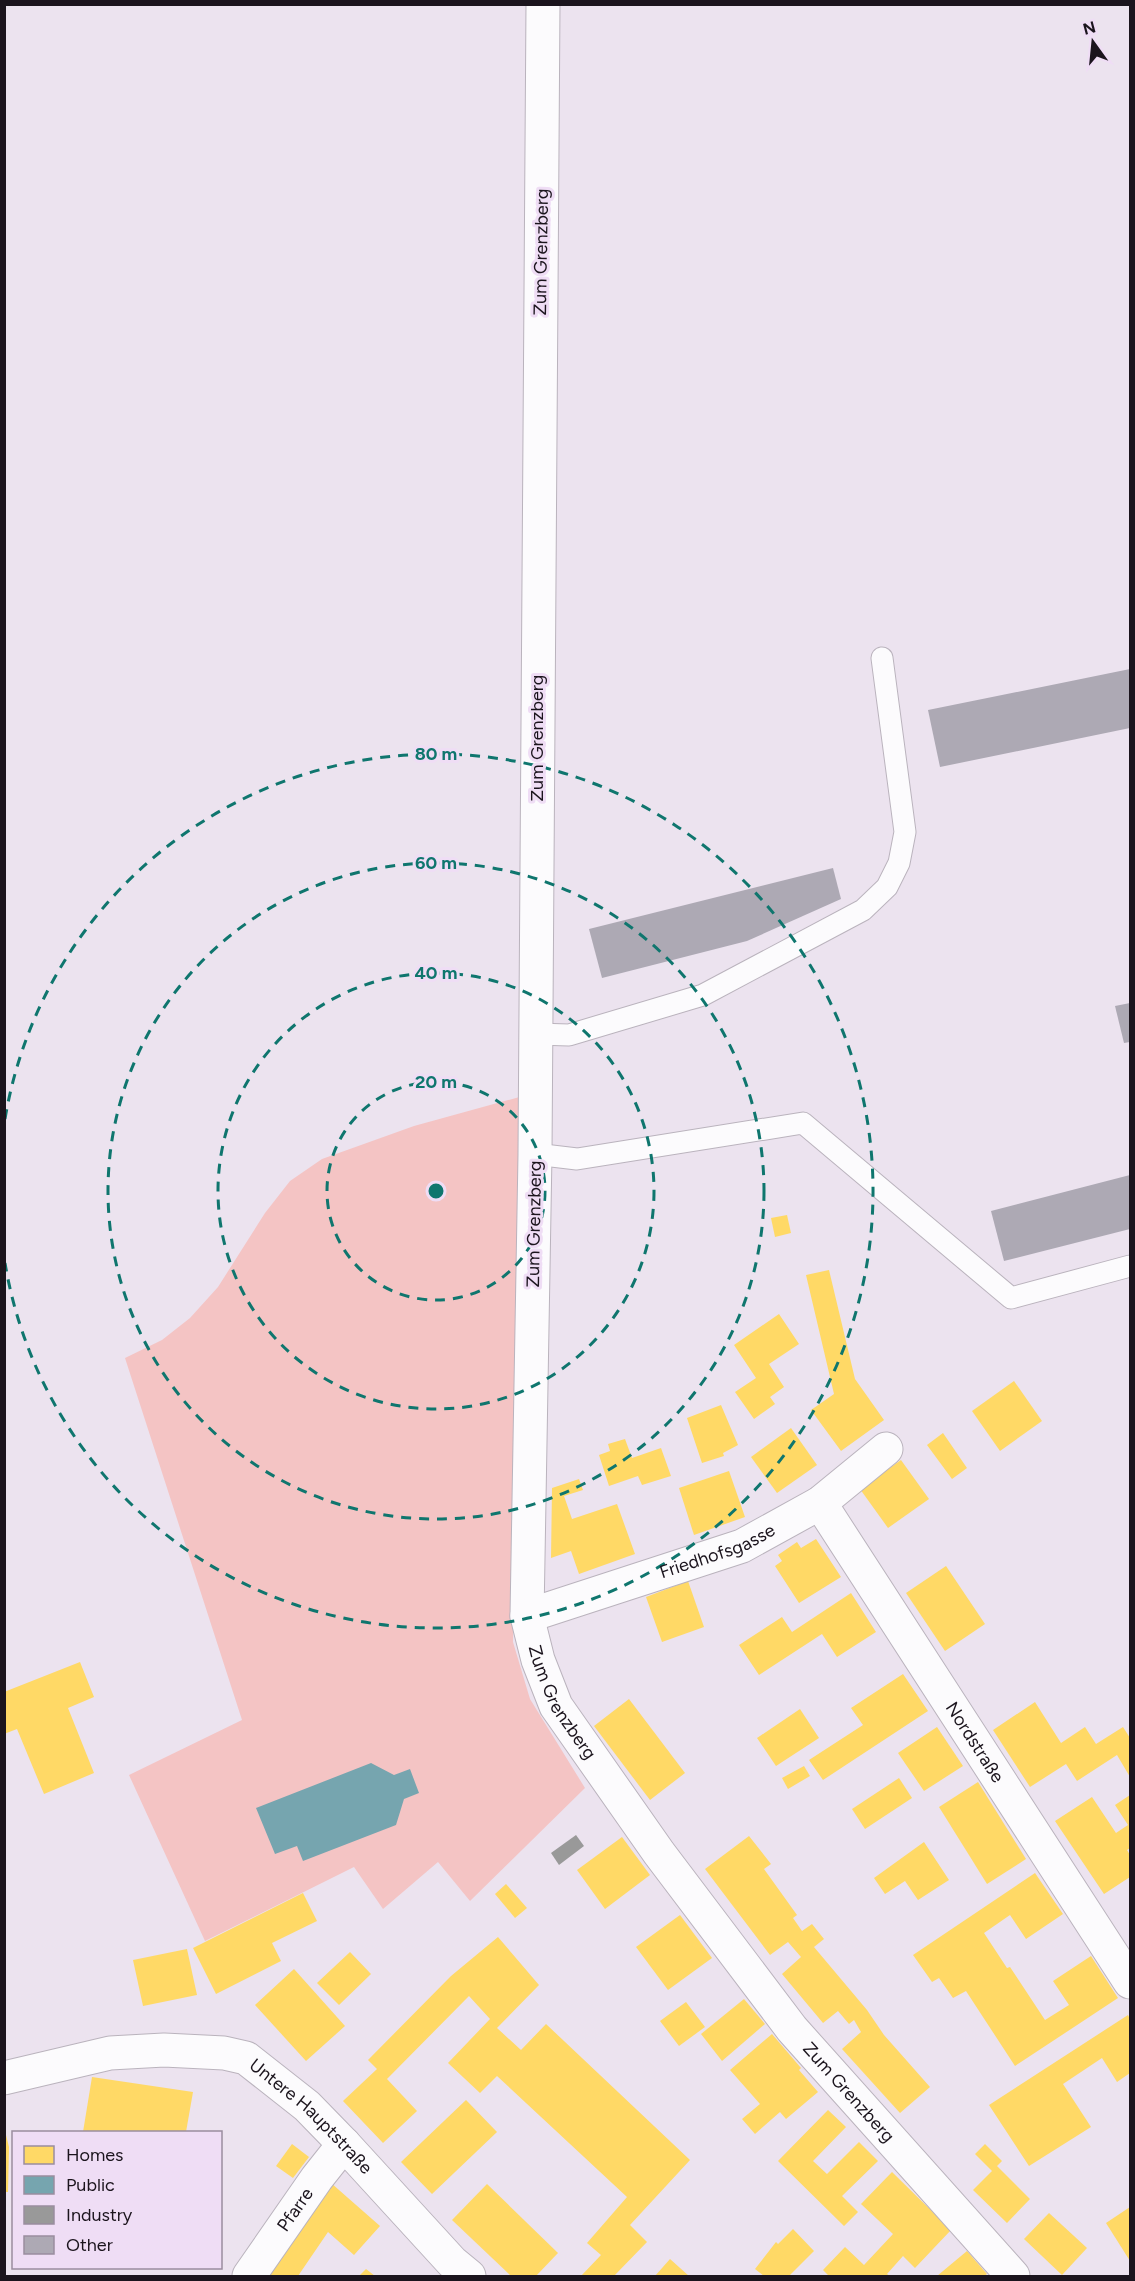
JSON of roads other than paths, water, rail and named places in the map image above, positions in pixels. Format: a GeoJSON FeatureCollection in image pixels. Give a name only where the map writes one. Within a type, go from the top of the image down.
{"type":"FeatureCollection","features":[{"type":"Feature","properties":{"kind":"street","name":"Zum Grenzberg"},"geometry":{"type":"LineString","coordinates":[[543,4],[535,1154],[527,1616],[538,1660],[556,1706],[659,1853],[792,2029],[1013,2277]]}},
{"type":"Feature","properties":{"kind":"street","name":"Friedhofsgasse"},"geometry":{"type":"LineString","coordinates":[[527,1616],[742,1546],[820,1503],[886,1449]]}},
{"type":"Feature","properties":{"kind":"street","name":"Nordstraße"},"geometry":{"type":"LineString","coordinates":[[820,1503],[1131,1982]]}},
{"type":"Feature","properties":{"kind":"street","name":"Untere Hauptstraße"},"geometry":{"type":"LineString","coordinates":[[4,2078],[110,2053],[164,2050],[224,2053],[246,2058],[307,2106],[452,2262],[469,2277]]}},
{"type":"Feature","properties":{"kind":"street","name":"Pfarre"},"geometry":{"type":"LineString","coordinates":[[249,2277],[316,2178],[344,2144]]}},
{"type":"Feature","properties":{"kind":"lane"},"geometry":{"type":"LineString","coordinates":[[536,1034],[569,1035],[703,995],[863,910],[887,887],[899,863],[905,832],[882,658]]}},
{"type":"Feature","properties":{"kind":"lane"},"geometry":{"type":"LineString","coordinates":[[535,1154],[577,1159],[803,1123],[1011,1298],[1131,1266]]}}]}
